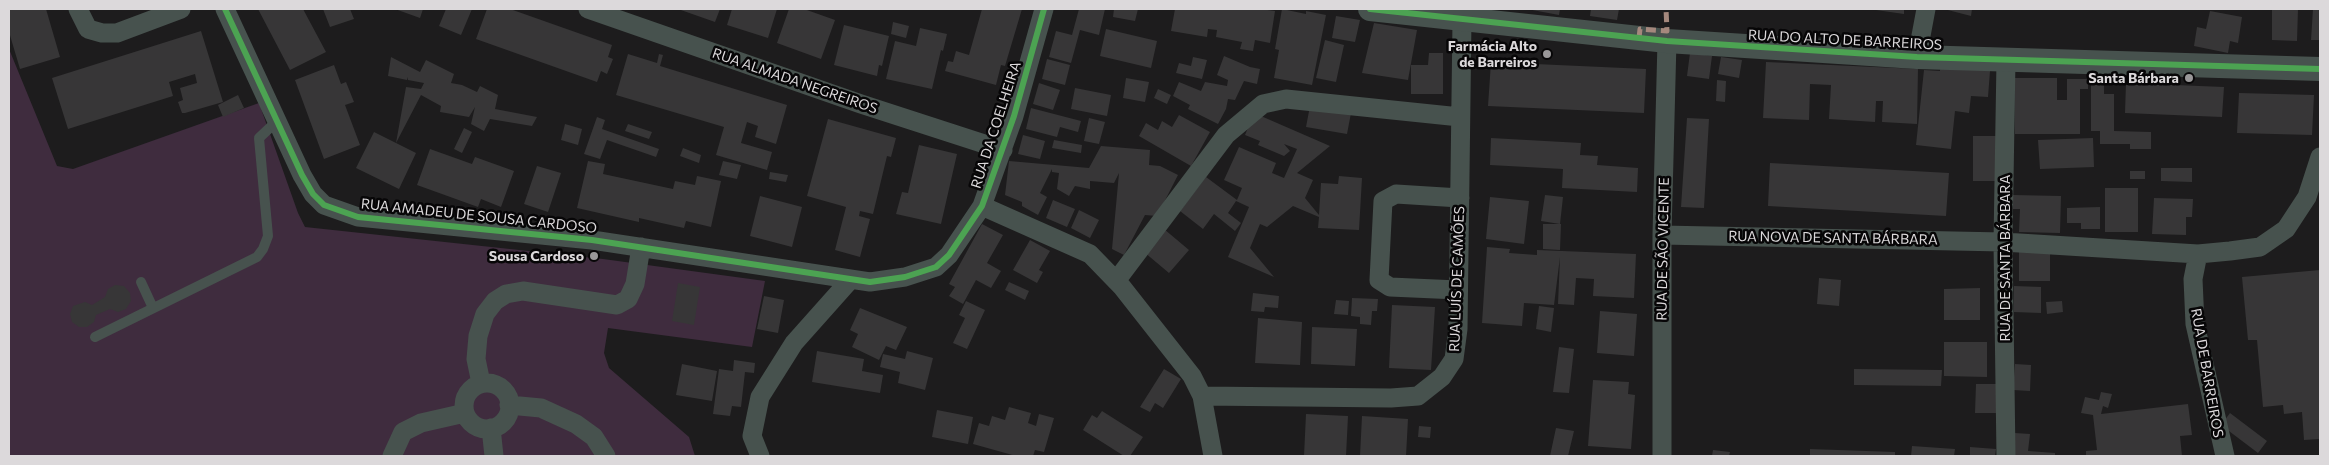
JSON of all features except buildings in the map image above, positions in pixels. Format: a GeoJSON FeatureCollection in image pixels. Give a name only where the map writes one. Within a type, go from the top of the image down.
{"type":"FeatureCollection","features":[{"type":"Feature","properties":{"kind":"street"},"geometry":{"type":"LineString","coordinates":[[78,9],[88,29],[102,33],[117,33],[181,9]]}},
{"type":"Feature","properties":{"kind":"street","name":"RUA AMADEU DE SOUSA CARDOSO"},"geometry":{"type":"LineString","coordinates":[[225,9],[276,121],[313,194],[324,205],[358,217],[592,240],[851,279]]}},
{"type":"Feature","properties":{"kind":"street","name":"RUA ALMADA NEGREIROS"},"geometry":{"type":"LineString","coordinates":[[588,9],[861,104],[1003,150]]}},
{"type":"Feature","properties":{"kind":"street","name":"RUA DA COELHEIRA"},"geometry":{"type":"LineString","coordinates":[[851,279],[870,282],[905,277],[936,267],[949,255],[982,206],[1003,150],[1044,9]]}},
{"type":"Feature","properties":{"kind":"street","name":"RUA DO ALTO DE BARREIROS"},"geometry":{"type":"LineString","coordinates":[[1370,9],[1667,41],[1917,57],[2320,69]]}},
{"type":"Feature","properties":{"kind":"street"},"geometry":{"type":"LineString","coordinates":[[1917,57],[1926,9]]}},
{"type":"Feature","properties":{"kind":"street","name":"RUA LUÍS DE CAMÕES"},"geometry":{"type":"LineString","coordinates":[[1202,396],[1391,398],[1418,396],[1442,377],[1454,359],[1458,329],[1462,20]]}},
{"type":"Feature","properties":{"kind":"street","name":"RUA DE SÃO VICENTE"},"geometry":{"type":"LineString","coordinates":[[1662,456],[1662,235],[1667,41]]}},
{"type":"Feature","properties":{"kind":"street","name":"RUA DE SANTA BÁRBARA"},"geometry":{"type":"LineString","coordinates":[[2006,60],[2003,242],[2006,456]]}},
{"type":"Feature","properties":{"kind":"street"},"geometry":{"type":"LineString","coordinates":[[1116,281],[1226,135],[1263,104],[1286,99],[1460,117]]}},
{"type":"Feature","properties":{"kind":"street"},"geometry":{"type":"LineString","coordinates":[[2198,254],[2260,247],[2286,229],[2307,197],[2320,157]]}},
{"type":"Feature","properties":{"kind":"street"},"geometry":{"type":"LineString","coordinates":[[1458,290],[1390,288],[1379,280],[1383,201],[1396,194],[1460,198]]}},
{"type":"Feature","properties":{"kind":"street"},"geometry":{"type":"LineString","coordinates":[[982,206],[1090,254],[1116,281],[1192,376],[1202,396],[1213,456]]}},
{"type":"Feature","properties":{"kind":"street","name":"RUA NOVA DE SANTA BÁRBARA"},"geometry":{"type":"LineString","coordinates":[[1662,235],[2003,242],[2198,254]]}},
{"type":"Feature","properties":{"kind":"street"},"geometry":{"type":"LineString","coordinates":[[481,384],[476,359],[478,336],[485,314],[495,300],[506,294],[523,291],[617,305],[628,299],[635,284],[641,247]]}},
{"type":"Feature","properties":{"kind":"street","name":"RUA DE BARREIROS"},"geometry":{"type":"LineString","coordinates":[[2198,254],[2193,279],[2195,324],[2224,456]]}},
{"type":"Feature","properties":{"kind":"street"},"geometry":{"type":"LineString","coordinates":[[760,456],[752,436],[760,397],[794,344],[851,279]]}},
{"type":"Feature","properties":{"kind":"street"},"geometry":{"type":"LineString","coordinates":[[481,384],[498,386],[504,391],[509,405],[505,419],[499,425],[490,428],[480,428],[472,423],[466,413],[465,399],[469,391],[481,384]]}},
{"type":"Feature","properties":{"kind":"street"},"geometry":{"type":"LineString","coordinates":[[509,405],[541,408],[576,424],[594,437],[606,456]]}},
{"type":"Feature","properties":{"kind":"street"},"geometry":{"type":"LineString","coordinates":[[392,456],[404,432],[421,423],[466,413]]}},
{"type":"Feature","properties":{"kind":"street"},"geometry":{"type":"LineString","coordinates":[[490,428],[494,456]]}},
{"type":"Feature","properties":{"kind":"lane"},"geometry":{"type":"LineString","coordinates":[[94,337],[257,256],[264,249],[268,236],[259,138],[276,121]]}},
{"type":"Feature","properties":{"kind":"lane"},"geometry":{"type":"LineString","coordinates":[[141,282],[153,308]]}},
{"type":"Feature","properties":{"kind":"shaded area"},"geometry":{"type":"Polygon","coordinates":[[[9,49],[57,166],[73,169],[259,103],[298,213],[305,227],[603,259],[765,281],[752,347],[608,328],[604,353],[609,368],[689,437],[695,456],[9,456],[9,49]]]}},
{"type":"Feature","properties":{"kind":"marked path"},"geometry":{"type":"LineString","coordinates":[[1639,38],[1640,29],[1667,31],[1666,9]]}},
{"type":"Feature","properties":{"kind":"cycle path"},"geometry":{"type":"LineString","coordinates":[[225,9],[302,175],[313,194],[324,205],[358,217],[592,240],[870,282],[905,277],[936,267],[949,255],[982,206],[1014,116],[1044,9]]}},
{"type":"Feature","properties":{"kind":"cycle path"},"geometry":{"type":"LineString","coordinates":[[1370,9],[1667,41],[1917,57],[2320,69]]}},
{"type":"Feature","properties":{"kind":"place","name":"Farmácia Alto de Barreiros"},"geometry":{"type":"Point","coordinates":[1547,54]}},
{"type":"Feature","properties":{"kind":"place","name":"Santa Bárbara"},"geometry":{"type":"Point","coordinates":[2189,78]}},
{"type":"Feature","properties":{"kind":"place","name":"Sousa Cardoso"},"geometry":{"type":"Point","coordinates":[594,256]}}]}
